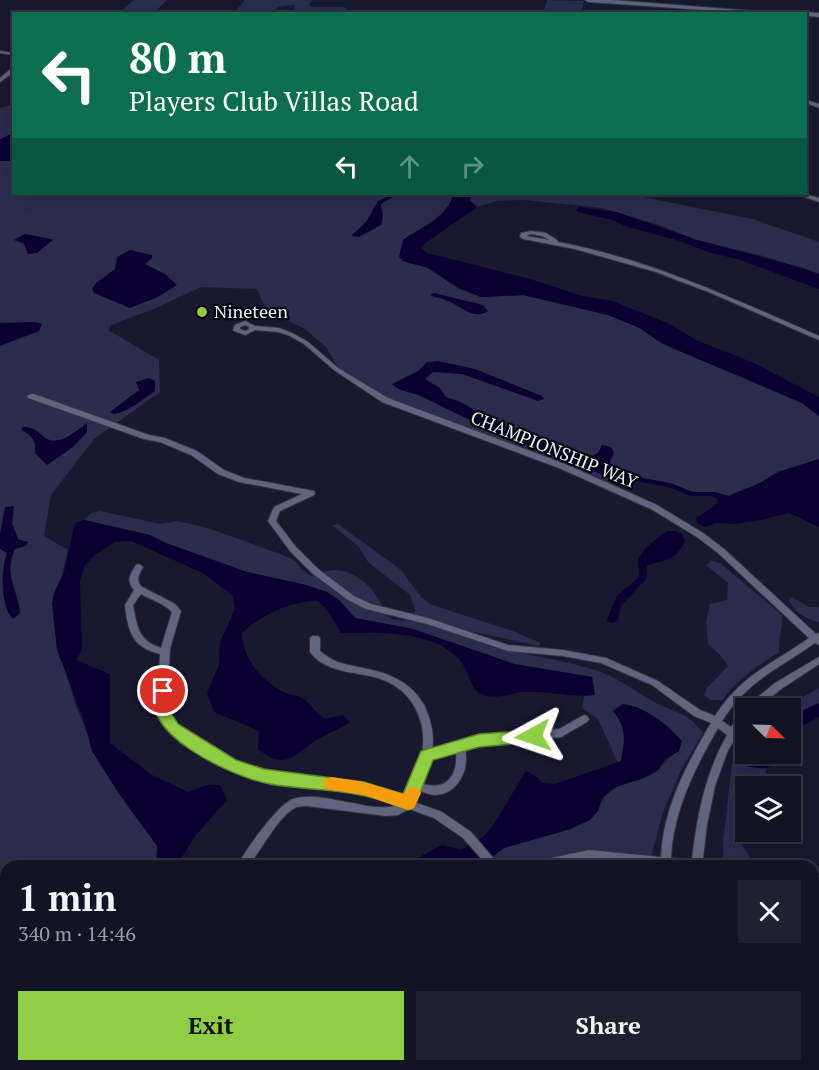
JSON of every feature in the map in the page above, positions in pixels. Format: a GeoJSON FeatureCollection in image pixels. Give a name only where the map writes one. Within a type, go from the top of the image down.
{"type":"FeatureCollection","features":[{"type":"Feature","properties":{"kind":"street"},"geometry":{"type":"LineString","coordinates":[[588,0],[764,12]]}},
{"type":"Feature","properties":{"kind":"street"},"geometry":{"type":"LineString","coordinates":[[0,81],[12,71]]}},
{"type":"Feature","properties":{"kind":"street"},"geometry":{"type":"LineString","coordinates":[[803,195],[819,200]]}},
{"type":"Feature","properties":{"kind":"street"},"geometry":{"type":"LineString","coordinates":[[555,242],[617,258],[688,282],[819,338]]}},
{"type":"Feature","properties":{"kind":"street","name":"CHAMPIONSHIP WAY"},"geometry":{"type":"LineString","coordinates":[[253,328],[279,330],[290,334],[306,343],[336,369],[385,400],[552,461],[654,507],[700,535],[720,551],[818,639]]}},
{"type":"Feature","properties":{"kind":"street"},"geometry":{"type":"LineString","coordinates":[[30,396],[147,437],[162,440],[194,453],[221,472],[242,480],[311,493],[277,509],[272,520],[291,547],[315,572],[351,598],[369,607],[435,623],[508,648],[564,653],[603,660],[655,683],[732,733]]}},
{"type":"Feature","properties":{"kind":"street"},"geometry":{"type":"LineString","coordinates":[[139,567],[134,577],[135,584],[140,590],[175,607],[177,616],[165,651],[163,714],[173,728],[204,750],[230,764],[264,776],[364,789],[438,815],[472,840],[490,860]]}},
{"type":"Feature","properties":{"kind":"street"},"geometry":{"type":"LineString","coordinates":[[140,590],[129,605],[134,633],[144,644],[165,651]]}},
{"type":"Feature","properties":{"kind":"street"},"geometry":{"type":"LineString","coordinates":[[251,860],[281,813],[294,803],[347,805],[389,813],[401,810],[408,803],[427,756],[429,742],[426,722],[411,693],[386,676],[323,661],[315,652],[315,638]]}},
{"type":"Feature","properties":{"kind":"street"},"geometry":{"type":"LineString","coordinates":[[666,860],[670,825],[682,792],[716,722],[734,697],[759,675],[818,639]]}},
{"type":"Feature","properties":{"kind":"street"},"geometry":{"type":"LineString","coordinates":[[763,698],[777,686],[819,660]]}},
{"type":"Feature","properties":{"kind":"street"},"geometry":{"type":"LineString","coordinates":[[427,756],[479,741],[561,733],[584,719]]}},
{"type":"Feature","properties":{"kind":"street"},"geometry":{"type":"LineString","coordinates":[[698,860],[706,799],[722,748],[735,729]]}},
{"type":"Feature","properties":{"kind":"street"},"geometry":{"type":"LineString","coordinates":[[416,786],[439,790],[451,784],[460,768],[462,758],[459,746]]}},
{"type":"Feature","properties":{"kind":"street"},"geometry":{"type":"LineString","coordinates":[[565,860],[589,855],[632,860]]}},
{"type":"Feature","properties":{"kind":"shaded area"},"geometry":{"type":"Polygon","coordinates":[[[134,0],[167,0],[155,12],[120,12],[134,0]]]}},
{"type":"Feature","properties":{"kind":"shaded area"},"geometry":{"type":"Polygon","coordinates":[[[245,0],[312,0],[309,5],[312,7],[344,7],[347,9],[342,12],[294,12],[295,5],[278,7],[274,12],[235,12],[245,0]]]}},
{"type":"Feature","properties":{"kind":"shaded area"},"geometry":{"type":"Polygon","coordinates":[[[547,0],[584,1],[581,12],[543,12],[547,0]]]}},
{"type":"Feature","properties":{"kind":"shaded area"},"geometry":{"type":"Polygon","coordinates":[[[12,104],[12,195],[451,195],[452,199],[443,212],[403,240],[400,257],[403,261],[428,268],[458,287],[481,297],[524,295],[608,315],[640,328],[663,344],[802,403],[819,416],[819,459],[778,472],[760,483],[727,496],[714,492],[693,492],[670,483],[621,474],[610,483],[398,404],[343,376],[326,347],[305,329],[266,310],[257,289],[201,287],[156,308],[111,325],[108,330],[159,360],[160,392],[94,439],[51,495],[44,536],[68,550],[59,587],[66,673],[76,706],[99,762],[162,852],[160,860],[0,860],[0,108],[12,104]]]}},
{"type":"Feature","properties":{"kind":"shaded area"},"geometry":{"type":"Polygon","coordinates":[[[12,133],[12,161],[0,161],[0,139],[12,133]]]}},
{"type":"Feature","properties":{"kind":"shaded area"},"geometry":{"type":"Polygon","coordinates":[[[396,195],[381,204],[383,217],[381,225],[359,237],[351,236],[366,222],[378,201],[396,195]]]}},
{"type":"Feature","properties":{"kind":"shaded area"},"geometry":{"type":"Polygon","coordinates":[[[451,195],[471,195],[470,201],[477,207],[424,244],[421,248],[427,253],[530,279],[582,296],[612,301],[670,324],[696,340],[754,363],[819,397],[819,416],[802,403],[663,344],[640,328],[608,315],[523,295],[481,297],[458,288],[428,268],[403,261],[399,257],[403,240],[443,212],[452,199],[451,195]]]}},
{"type":"Feature","properties":{"kind":"shaded area"},"geometry":{"type":"Polygon","coordinates":[[[471,195],[633,195],[753,219],[819,242],[819,274],[763,256],[697,240],[659,225],[601,208],[524,200],[497,201],[477,207],[470,201],[471,195]]]}},
{"type":"Feature","properties":{"kind":"shaded area"},"geometry":{"type":"Polygon","coordinates":[[[579,207],[617,212],[697,240],[803,268],[819,274],[819,289],[738,259],[711,253],[612,220],[578,212],[576,210],[579,207]]]}},
{"type":"Feature","properties":{"kind":"shaded area"},"geometry":{"type":"Polygon","coordinates":[[[25,234],[53,240],[37,253],[28,254],[24,244],[14,240],[25,234]]]}},
{"type":"Feature","properties":{"kind":"shaded area"},"geometry":{"type":"Polygon","coordinates":[[[130,250],[152,255],[152,258],[145,264],[165,274],[177,285],[158,297],[130,308],[94,293],[92,289],[96,283],[115,269],[117,257],[130,250]]]}},
{"type":"Feature","properties":{"kind":"shaded area"},"geometry":{"type":"Polygon","coordinates":[[[434,293],[483,305],[488,311],[483,314],[473,314],[453,303],[430,295],[434,293]]]}},
{"type":"Feature","properties":{"kind":"shaded area"},"geometry":{"type":"Polygon","coordinates":[[[35,322],[42,324],[39,331],[0,346],[0,323],[35,322]]]}},
{"type":"Feature","properties":{"kind":"shaded area"},"geometry":{"type":"Polygon","coordinates":[[[438,361],[475,369],[542,396],[544,399],[538,401],[462,374],[433,372],[425,379],[440,388],[446,397],[463,403],[487,418],[561,450],[576,455],[592,456],[598,453],[602,445],[611,447],[614,453],[606,474],[590,470],[507,436],[421,396],[398,389],[392,384],[418,371],[427,362],[438,361]]]}},
{"type":"Feature","properties":{"kind":"shaded area"},"geometry":{"type":"Polygon","coordinates":[[[149,378],[155,381],[155,391],[124,411],[114,414],[110,412],[139,390],[136,382],[149,378]]]}},
{"type":"Feature","properties":{"kind":"shaded area"},"geometry":{"type":"Polygon","coordinates":[[[87,423],[87,432],[73,447],[47,465],[35,453],[33,439],[21,430],[23,427],[30,428],[49,440],[55,441],[67,437],[87,423]]]}},
{"type":"Feature","properties":{"kind":"shaded area"},"geometry":{"type":"Polygon","coordinates":[[[819,459],[819,527],[789,513],[757,521],[716,523],[704,527],[698,524],[696,518],[717,504],[718,499],[710,496],[690,496],[672,488],[617,477],[621,474],[670,483],[693,492],[714,492],[729,496],[760,483],[778,472],[819,459]]]}},
{"type":"Feature","properties":{"kind":"shaded area"},"geometry":{"type":"Polygon","coordinates":[[[14,506],[12,523],[18,539],[28,542],[26,546],[15,549],[10,567],[20,613],[13,619],[4,597],[3,577],[7,553],[0,549],[0,534],[5,507],[14,506]]]}},
{"type":"Feature","properties":{"kind":"shaded area"},"geometry":{"type":"Polygon","coordinates":[[[100,511],[161,524],[177,521],[208,528],[283,555],[295,561],[311,576],[334,570],[352,574],[373,592],[385,615],[394,620],[413,621],[415,609],[410,595],[368,562],[359,547],[332,525],[338,524],[401,570],[422,598],[432,605],[513,631],[541,643],[539,646],[461,629],[463,636],[497,647],[601,672],[658,704],[687,717],[703,733],[681,770],[663,812],[650,860],[488,860],[504,848],[570,829],[598,811],[608,792],[650,776],[679,751],[671,729],[637,707],[623,704],[613,711],[621,723],[624,734],[621,761],[618,763],[598,719],[582,708],[584,696],[595,695],[592,677],[514,664],[413,629],[355,618],[340,601],[306,585],[247,572],[150,535],[84,520],[91,513],[100,511]]]}},
{"type":"Feature","properties":{"kind":"shaded area"},"geometry":{"type":"Polygon","coordinates":[[[84,520],[150,535],[247,572],[327,592],[340,601],[355,618],[413,629],[514,664],[592,677],[595,695],[522,692],[496,697],[485,696],[474,688],[462,663],[451,652],[437,644],[406,635],[341,633],[328,611],[318,601],[298,603],[258,620],[242,633],[246,652],[255,668],[275,687],[303,698],[325,719],[343,715],[350,722],[311,743],[291,758],[277,759],[258,749],[259,731],[214,712],[207,693],[219,665],[220,642],[235,609],[233,596],[203,573],[131,541],[115,542],[96,554],[84,566],[80,582],[82,650],[76,660],[110,674],[110,743],[152,775],[188,792],[207,785],[220,785],[227,800],[195,836],[180,860],[156,860],[157,846],[119,794],[92,751],[84,721],[57,650],[52,604],[54,593],[64,572],[75,523],[84,520]]]}},
{"type":"Feature","properties":{"kind":"shaded area"},"geometry":{"type":"Polygon","coordinates":[[[668,531],[682,534],[685,541],[678,553],[647,566],[646,579],[621,606],[618,620],[613,623],[608,622],[607,619],[617,596],[639,577],[638,562],[641,554],[668,531]]]}},
{"type":"Feature","properties":{"kind":"shaded area"},"geometry":{"type":"Polygon","coordinates":[[[711,560],[720,563],[782,615],[779,652],[741,679],[723,700],[711,700],[704,695],[706,689],[728,666],[708,644],[706,621],[710,604],[727,600],[728,583],[706,565],[711,560]]]}},
{"type":"Feature","properties":{"kind":"shaded area"},"geometry":{"type":"Polygon","coordinates":[[[792,597],[809,607],[819,607],[819,622],[798,612],[789,600],[792,597]]]}},
{"type":"Feature","properties":{"kind":"shaded area"},"geometry":{"type":"Polygon","coordinates":[[[819,688],[819,703],[801,711],[801,698],[819,688]]]}},
{"type":"Feature","properties":{"kind":"shaded area"},"geometry":{"type":"Polygon","coordinates":[[[819,703],[819,717],[801,728],[802,711],[819,703]]]}},
{"type":"Feature","properties":{"kind":"shaded area"},"geometry":{"type":"Polygon","coordinates":[[[623,704],[655,717],[682,741],[679,751],[665,759],[658,770],[616,787],[602,798],[598,811],[590,820],[571,829],[504,848],[488,860],[414,860],[442,845],[461,850],[483,837],[494,824],[526,771],[542,783],[555,784],[621,761],[624,734],[621,723],[613,711],[623,704]]]}},
{"type":"Feature","properties":{"kind":"shaded area"},"geometry":{"type":"Polygon","coordinates":[[[732,763],[766,769],[766,776],[735,776],[735,842],[741,842],[752,860],[723,860],[732,763]]]}},
{"type":"Feature","properties":{"kind":"shaded area"},"geometry":{"type":"Polygon","coordinates":[[[737,764],[775,764],[768,767],[756,768],[737,764]]]}},
{"type":"Feature","properties":{"kind":"slow traffic"},"geometry":{"type":"LineString","coordinates":[[331,784],[380,792],[408,803],[413,793]]}},
{"type":"Feature","properties":{"kind":"place","name":"Nineteen"},"geometry":{"type":"Point","coordinates":[202,312]}},
{"type":"Feature","properties":{"kind":"route"},"geometry":{"type":"LineString","coordinates":[[163,691],[163,714],[173,728],[211,754],[245,771],[278,779],[380,792],[408,803],[427,756],[479,741],[533,736]]}}]}
